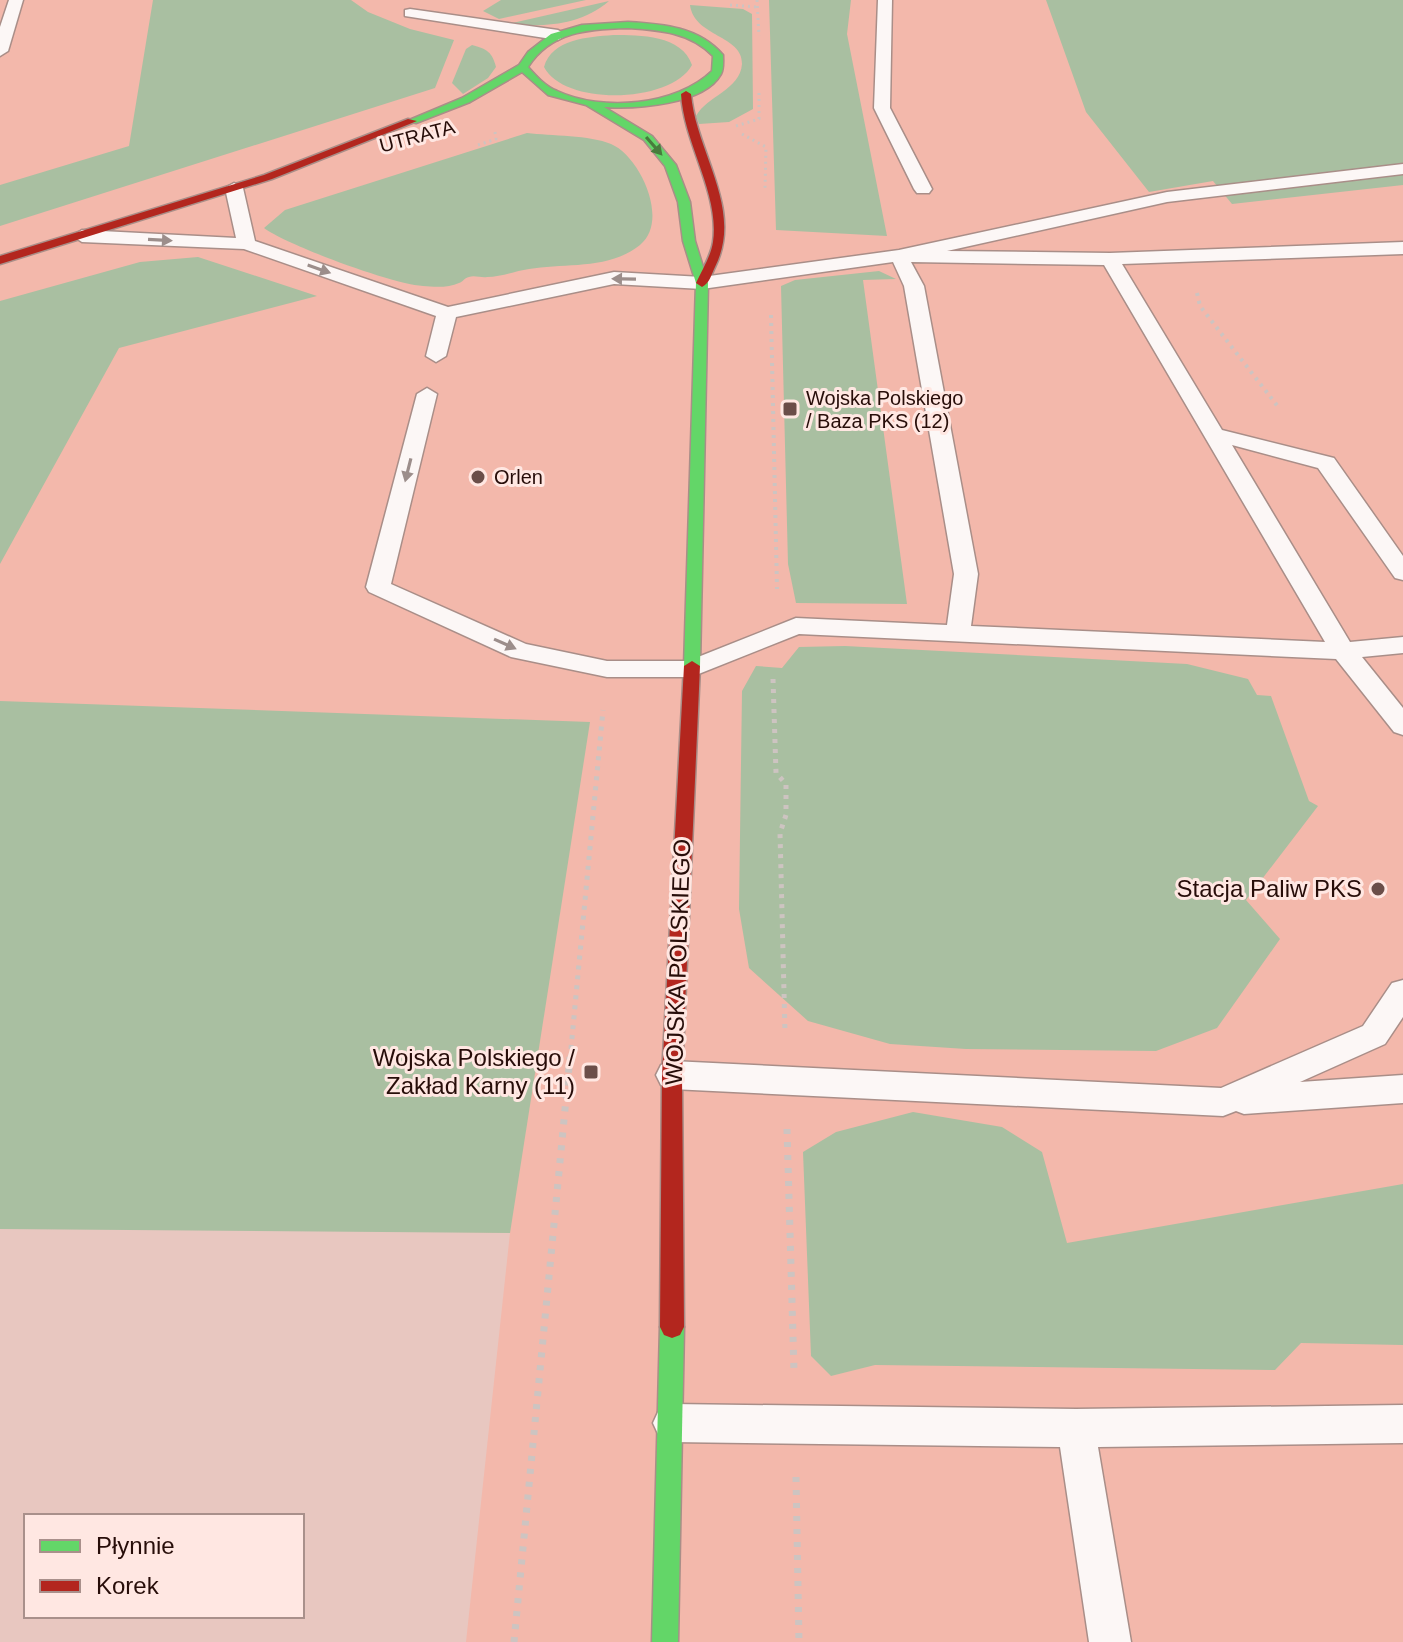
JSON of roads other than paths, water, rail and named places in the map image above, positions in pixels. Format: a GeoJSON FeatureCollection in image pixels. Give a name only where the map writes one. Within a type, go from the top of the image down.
{"type":"FeatureCollection","features":[{"type":"Feature","properties":{"kind":"street"},"geometry":{"type":"LineString","coordinates":[[673,9],[677,30]]}},
{"type":"Feature","properties":{"kind":"street"},"geometry":{"type":"LineString","coordinates":[[602,26],[620,10]]}},
{"type":"Feature","properties":{"kind":"street"},"geometry":{"type":"LineString","coordinates":[[522,57],[529,79],[544,90],[590,103],[640,103],[686,94],[706,84],[718,73],[720,60],[714,48],[677,30],[653,26],[602,26],[558,35]]}},
{"type":"Feature","properties":{"kind":"street","name":"UTRATA"},"geometry":{"type":"LineString","coordinates":[[268,177],[466,100],[539,44],[558,35]]}},
{"type":"Feature","properties":{"kind":"street","name":"WOJSKA POLSKIEGO"},"geometry":{"type":"LineString","coordinates":[[686,94],[683,114],[687,132],[718,211],[720,241],[702,283]]}},
{"type":"Feature","properties":{"kind":"street"},"geometry":{"type":"LineString","coordinates":[[541,104],[566,98]]}},
{"type":"Feature","properties":{"kind":"street","name":"WOJSKA POLSKIEGO"},"geometry":{"type":"LineString","coordinates":[[590,103],[648,138],[670,165],[684,202],[689,241],[702,283],[696,575],[672,1075],[672,1423],[665,1642]]}},
{"type":"Feature","properties":{"kind":"street","name":"UTRATA"},"geometry":{"type":"LineString","coordinates":[[0,260],[268,177],[443,129]]}},
{"type":"Feature","properties":{"kind":"lane"},"geometry":{"type":"LineString","coordinates":[[0,51],[16,0]]}},
{"type":"Feature","properties":{"kind":"lane"},"geometry":{"type":"LineString","coordinates":[[410,13],[426,0]]}},
{"type":"Feature","properties":{"kind":"lane"},"geometry":{"type":"LineString","coordinates":[[885,0],[882,108],[923,189]]}},
{"type":"Feature","properties":{"kind":"lane"},"geometry":{"type":"LineString","coordinates":[[410,13],[558,35]]}},
{"type":"Feature","properties":{"kind":"lane"},"geometry":{"type":"LineString","coordinates":[[410,13],[488,41]]}},
{"type":"Feature","properties":{"kind":"lane"},"geometry":{"type":"LineString","coordinates":[[82,236],[246,244],[447,313],[614,278],[702,283],[899,256],[1167,197],[1403,169]]}},
{"type":"Feature","properties":{"kind":"lane"},"geometry":{"type":"LineString","coordinates":[[234,188],[246,244]]}},
{"type":"Feature","properties":{"kind":"lane"},"geometry":{"type":"LineString","coordinates":[[899,256],[1110,259],[1403,248]]}},
{"type":"Feature","properties":{"kind":"lane"},"geometry":{"type":"LineString","coordinates":[[899,256],[914,286],[966,574],[958,633]]}},
{"type":"Feature","properties":{"kind":"lane"},"geometry":{"type":"LineString","coordinates":[[1110,259],[1343,651],[1403,726]]}},
{"type":"Feature","properties":{"kind":"lane"},"geometry":{"type":"LineString","coordinates":[[436,356],[447,313]]}},
{"type":"Feature","properties":{"kind":"lane"},"geometry":{"type":"LineString","coordinates":[[427,394],[378,587],[520,651],[607,669],[691,669],[796,626],[1343,651],[1403,645]]}},
{"type":"Feature","properties":{"kind":"lane"},"geometry":{"type":"LineString","coordinates":[[1214,434],[1326,463],[1403,573]]}},
{"type":"Feature","properties":{"kind":"lane"},"geometry":{"type":"LineString","coordinates":[[1223,1102],[1374,1035],[1403,992]]}},
{"type":"Feature","properties":{"kind":"lane"},"geometry":{"type":"LineString","coordinates":[[672,1075],[1223,1102],[1403,1089]]}},
{"type":"Feature","properties":{"kind":"lane"},"geometry":{"type":"LineString","coordinates":[[672,1423],[1076,1428],[1403,1424]]}},
{"type":"Feature","properties":{"kind":"lane"},"geometry":{"type":"LineString","coordinates":[[1076,1428],[1110,1642]]}},
{"type":"Feature","properties":{"kind":"place","name":"Wojska Polskiego / Baza PKS (12)"},"geometry":{"type":"Point","coordinates":[790,409]}},
{"type":"Feature","properties":{"kind":"place","name":"Orlen"},"geometry":{"type":"Point","coordinates":[478,477]}},
{"type":"Feature","properties":{"kind":"place","name":"Stacja Paliw PKS"},"geometry":{"type":"Point","coordinates":[1378,889]}},
{"type":"Feature","properties":{"kind":"place","name":"Wojska Polskiego / Zakład Karny (11)"},"geometry":{"type":"Point","coordinates":[591,1072]}}]}
